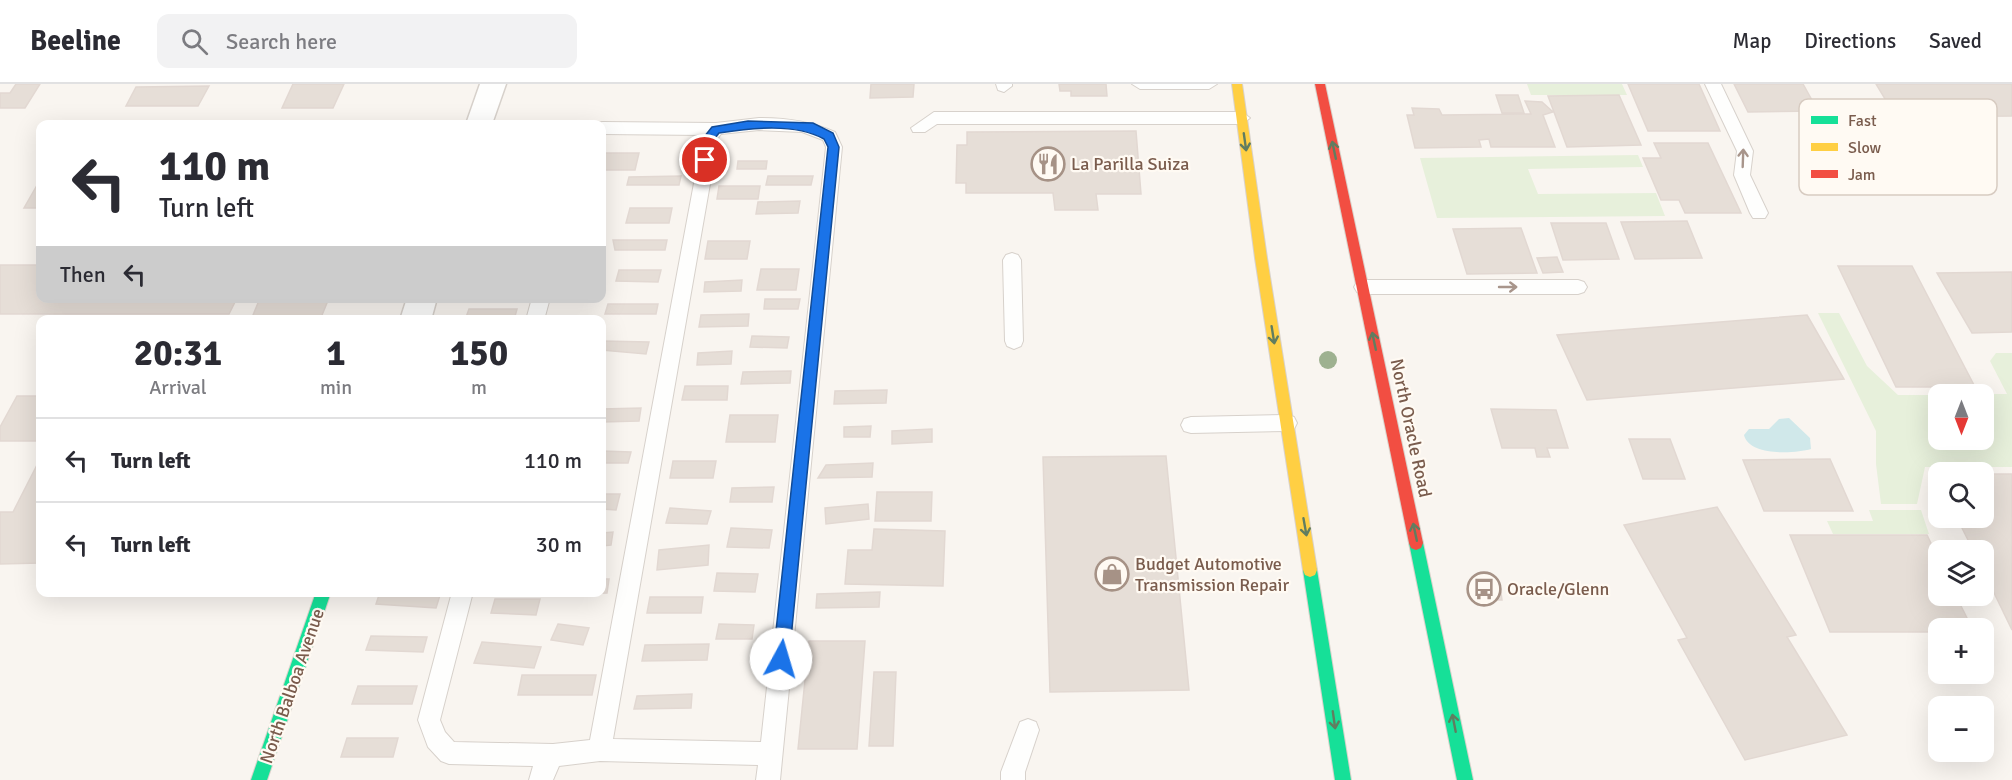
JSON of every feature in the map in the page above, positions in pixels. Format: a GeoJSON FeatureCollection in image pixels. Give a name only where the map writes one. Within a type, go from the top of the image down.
{"type":"FeatureCollection","features":[{"type":"Feature","properties":{"kind":"main road"},"geometry":{"type":"LineString","coordinates":[[1238,84],[1287,423],[1310,557],[1343,780]]}},
{"type":"Feature","properties":{"kind":"main road","name":"North Oracle Road"},"geometry":{"type":"LineString","coordinates":[[1320,84],[1465,780]]}},
{"type":"Feature","properties":{"kind":"main road","name":"North Balboa Avenue"},"geometry":{"type":"LineString","coordinates":[[259,780],[322,597]]}},
{"type":"Feature","properties":{"kind":"street"},"geometry":{"type":"LineString","coordinates":[[480,120],[493,84]]}},
{"type":"Feature","properties":{"kind":"lane"},"geometry":{"type":"LineString","coordinates":[[1140,84],[1209,84]]}},
{"type":"Feature","properties":{"kind":"lane"},"geometry":{"type":"LineString","coordinates":[[1713,84],[1745,151],[1742,175],[1759,213]]}},
{"type":"Feature","properties":{"kind":"lane"},"geometry":{"type":"LineString","coordinates":[[919,128],[934,118],[1242,118]]}},
{"type":"Feature","properties":{"kind":"lane"},"geometry":{"type":"LineString","coordinates":[[606,128],[716,129],[777,124],[813,128],[829,136],[834,147],[768,780]]}},
{"type":"Feature","properties":{"kind":"lane"},"geometry":{"type":"LineString","coordinates":[[600,750],[710,137],[716,129]]}},
{"type":"Feature","properties":{"kind":"lane"},"geometry":{"type":"LineString","coordinates":[[1012,260],[1014,341]]}},
{"type":"Feature","properties":{"kind":"lane"},"geometry":{"type":"LineString","coordinates":[[1363,287],[1578,287]]}},
{"type":"Feature","properties":{"kind":"lane"},"geometry":{"type":"LineString","coordinates":[[1191,425],[1287,423]]}},
{"type":"Feature","properties":{"kind":"lane"},"geometry":{"type":"LineString","coordinates":[[462,597],[429,720],[436,739],[449,753],[553,755],[600,750],[771,754]]}},
{"type":"Feature","properties":{"kind":"lane"},"geometry":{"type":"LineString","coordinates":[[1013,780],[1013,772],[1028,730]]}},
{"type":"Feature","properties":{"kind":"lane"},"geometry":{"type":"LineString","coordinates":[[541,780],[543,770],[553,755]]}},
{"type":"Feature","properties":{"kind":"green space"},"geometry":{"type":"Polygon","coordinates":[[[1527,84],[1622,84],[1627,95],[1531,95],[1527,84]]]}},
{"type":"Feature","properties":{"kind":"green space"},"geometry":{"type":"Polygon","coordinates":[[[1638,155],[1643,167],[1528,169],[1538,194],[1656,193],[1665,216],[1437,218],[1420,158],[1638,155]]]}},
{"type":"Feature","properties":{"kind":"green space"},"geometry":{"type":"Polygon","coordinates":[[[1818,313],[1839,313],[1867,366],[1898,395],[1928,395],[1928,450],[1994,450],[1994,394],[2007,394],[1990,361],[1996,353],[2012,353],[2012,467],[1994,467],[1994,462],[1928,462],[1917,504],[1881,504],[1876,464],[1876,431],[1818,313]]]}},
{"type":"Feature","properties":{"kind":"green space"},"geometry":{"type":"Polygon","coordinates":[[[1869,510],[1921,510],[1929,534],[1833,534],[1827,521],[1873,521],[1869,510]]]}},
{"type":"Feature","properties":{"kind":"water"},"geometry":{"type":"Polygon","coordinates":[[[1789,418],[1810,438],[1811,449],[1794,452],[1763,450],[1754,447],[1744,435],[1749,429],[1769,429],[1779,419],[1789,418]]]}},
{"type":"Feature","properties":{"kind":"building"},"geometry":{"type":"Polygon","coordinates":[[[16,84],[40,84],[25,108],[0,108],[0,93],[10,93],[16,84]]]}},
{"type":"Feature","properties":{"kind":"building"},"geometry":{"type":"Polygon","coordinates":[[[293,84],[344,84],[333,108],[282,108],[293,84]]]}},
{"type":"Feature","properties":{"kind":"building"},"geometry":{"type":"Polygon","coordinates":[[[871,84],[914,84],[913,97],[870,98],[871,84]]]}},
{"type":"Feature","properties":{"kind":"building"},"geometry":{"type":"Polygon","coordinates":[[[1059,84],[1106,84],[1107,96],[1071,96],[1071,91],[1060,91],[1059,84]]]}},
{"type":"Feature","properties":{"kind":"building"},"geometry":{"type":"Polygon","coordinates":[[[1628,84],[1699,84],[1720,131],[1648,131],[1628,84]]]}},
{"type":"Feature","properties":{"kind":"building"},"geometry":{"type":"Polygon","coordinates":[[[1734,84],[1803,84],[1811,99],[1799,99],[1799,111],[1748,112],[1734,84]]]}},
{"type":"Feature","properties":{"kind":"building"},"geometry":{"type":"Polygon","coordinates":[[[1876,84],[2012,84],[2012,116],[1997,116],[1997,99],[1885,99],[1876,84]]]}},
{"type":"Feature","properties":{"kind":"building"},"geometry":{"type":"Polygon","coordinates":[[[209,86],[198,106],[126,106],[136,87],[209,86]]]}},
{"type":"Feature","properties":{"kind":"building"},"geometry":{"type":"Polygon","coordinates":[[[1496,95],[1518,95],[1524,113],[1502,113],[1496,95]]]}},
{"type":"Feature","properties":{"kind":"building"},"geometry":{"type":"Polygon","coordinates":[[[1619,95],[1641,145],[1567,147],[1548,96],[1619,95]]]}},
{"type":"Feature","properties":{"kind":"building"},"geometry":{"type":"Polygon","coordinates":[[[1525,101],[1542,102],[1553,112],[1543,115],[1555,147],[1491,147],[1489,139],[1479,140],[1481,147],[1415,148],[1407,115],[1414,115],[1412,108],[1439,109],[1442,115],[1531,114],[1525,101]]]}},
{"type":"Feature","properties":{"kind":"building","name":"La Parilla Suiza"},"geometry":{"type":"Polygon","coordinates":[[[1136,131],[1141,194],[1096,194],[1098,210],[1055,210],[1053,193],[966,193],[966,183],[956,183],[957,145],[967,145],[967,132],[1136,131]]]}},
{"type":"Feature","properties":{"kind":"building"},"geometry":{"type":"Polygon","coordinates":[[[1654,143],[1708,143],[1741,213],[1685,213],[1679,200],[1661,200],[1643,158],[1661,158],[1654,143]]]}},
{"type":"Feature","properties":{"kind":"building"},"geometry":{"type":"Polygon","coordinates":[[[606,153],[639,153],[635,170],[606,170],[606,153]]]}},
{"type":"Feature","properties":{"kind":"building"},"geometry":{"type":"Polygon","coordinates":[[[738,161],[767,161],[766,169],[737,169],[738,161]]]}},
{"type":"Feature","properties":{"kind":"building"},"geometry":{"type":"Polygon","coordinates":[[[681,176],[679,185],[627,185],[629,177],[681,176]]]}},
{"type":"Feature","properties":{"kind":"building"},"geometry":{"type":"Polygon","coordinates":[[[768,176],[813,176],[811,185],[766,185],[768,176]]]}},
{"type":"Feature","properties":{"kind":"building"},"geometry":{"type":"Polygon","coordinates":[[[719,186],[760,186],[758,199],[717,199],[719,186]]]}},
{"type":"Feature","properties":{"kind":"building"},"geometry":{"type":"Polygon","coordinates":[[[36,187],[36,208],[24,208],[36,187]]]}},
{"type":"Feature","properties":{"kind":"building"},"geometry":{"type":"Polygon","coordinates":[[[800,201],[798,213],[756,214],[758,202],[800,201]]]}},
{"type":"Feature","properties":{"kind":"building"},"geometry":{"type":"Polygon","coordinates":[[[630,208],[672,208],[669,223],[626,223],[630,208]]]}},
{"type":"Feature","properties":{"kind":"building"},"geometry":{"type":"Polygon","coordinates":[[[1687,221],[1702,258],[1635,259],[1621,222],[1687,221]]]}},
{"type":"Feature","properties":{"kind":"building"},"geometry":{"type":"Polygon","coordinates":[[[1551,223],[1606,223],[1619,259],[1563,260],[1551,223]]]}},
{"type":"Feature","properties":{"kind":"building"},"geometry":{"type":"Polygon","coordinates":[[[1521,228],[1537,273],[1467,274],[1453,229],[1521,228]]]}},
{"type":"Feature","properties":{"kind":"building"},"geometry":{"type":"Polygon","coordinates":[[[613,240],[667,240],[665,250],[615,250],[613,240]]]}},
{"type":"Feature","properties":{"kind":"building"},"geometry":{"type":"Polygon","coordinates":[[[708,241],[750,241],[747,259],[705,259],[708,241]]]}},
{"type":"Feature","properties":{"kind":"building"},"geometry":{"type":"Polygon","coordinates":[[[1557,257],[1563,272],[1543,273],[1537,258],[1557,257]]]}},
{"type":"Feature","properties":{"kind":"building"},"geometry":{"type":"Polygon","coordinates":[[[0,265],[36,265],[36,303],[234,303],[229,314],[0,314],[0,265]]]}},
{"type":"Feature","properties":{"kind":"building"},"geometry":{"type":"Polygon","coordinates":[[[1838,266],[1912,266],[1973,384],[1896,387],[1838,266]]]}},
{"type":"Feature","properties":{"kind":"building"},"geometry":{"type":"Polygon","coordinates":[[[761,269],[799,269],[796,290],[757,290],[761,269]]]}},
{"type":"Feature","properties":{"kind":"building"},"geometry":{"type":"Polygon","coordinates":[[[619,270],[661,270],[658,282],[616,281],[619,270]]]}},
{"type":"Feature","properties":{"kind":"building"},"geometry":{"type":"Polygon","coordinates":[[[2012,272],[2012,332],[1972,333],[1937,273],[2012,272]]]}},
{"type":"Feature","properties":{"kind":"building"},"geometry":{"type":"Polygon","coordinates":[[[742,280],[741,291],[704,292],[705,282],[742,280]]]}},
{"type":"Feature","properties":{"kind":"building"},"geometry":{"type":"Polygon","coordinates":[[[765,299],[800,299],[798,309],[764,309],[765,299]]]}},
{"type":"Feature","properties":{"kind":"building"},"geometry":{"type":"Polygon","coordinates":[[[258,303],[327,303],[322,315],[253,315],[258,303]]]}},
{"type":"Feature","properties":{"kind":"building"},"geometry":{"type":"Polygon","coordinates":[[[608,304],[658,304],[656,314],[605,314],[608,304]]]}},
{"type":"Feature","properties":{"kind":"building"},"geometry":{"type":"Polygon","coordinates":[[[469,309],[517,309],[515,315],[467,315],[469,309]]]}},
{"type":"Feature","properties":{"kind":"building"},"geometry":{"type":"Polygon","coordinates":[[[749,314],[748,326],[699,327],[701,315],[749,314]]]}},
{"type":"Feature","properties":{"kind":"building"},"geometry":{"type":"Polygon","coordinates":[[[1807,315],[1844,379],[1587,400],[1557,335],[1807,315]]]}},
{"type":"Feature","properties":{"kind":"building"},"geometry":{"type":"Polygon","coordinates":[[[752,336],[789,337],[787,348],[750,347],[752,336]]]}},
{"type":"Feature","properties":{"kind":"building"},"geometry":{"type":"Polygon","coordinates":[[[606,341],[649,342],[646,354],[606,350],[606,341]]]}},
{"type":"Feature","properties":{"kind":"building"},"geometry":{"type":"Polygon","coordinates":[[[732,351],[731,364],[697,365],[698,353],[732,351]]]}},
{"type":"Feature","properties":{"kind":"building"},"geometry":{"type":"Polygon","coordinates":[[[791,371],[790,383],[741,384],[743,372],[791,371]]]}},
{"type":"Feature","properties":{"kind":"building"},"geometry":{"type":"Polygon","coordinates":[[[685,386],[728,386],[727,400],[682,400],[685,386]]]}},
{"type":"Feature","properties":{"kind":"building"},"geometry":{"type":"Polygon","coordinates":[[[887,390],[886,403],[834,404],[835,391],[887,390]]]}},
{"type":"Feature","properties":{"kind":"building"},"geometry":{"type":"Polygon","coordinates":[[[17,396],[36,396],[36,441],[0,441],[0,427],[17,396]]]}},
{"type":"Feature","properties":{"kind":"building"},"geometry":{"type":"Polygon","coordinates":[[[641,408],[639,421],[606,422],[606,409],[641,408]]]}},
{"type":"Feature","properties":{"kind":"building"},"geometry":{"type":"Polygon","coordinates":[[[1491,409],[1556,410],[1568,448],[1547,448],[1550,457],[1537,457],[1535,448],[1502,448],[1491,409]]]}},
{"type":"Feature","properties":{"kind":"building"},"geometry":{"type":"Polygon","coordinates":[[[730,415],[778,415],[775,442],[726,442],[730,415]]]}},
{"type":"Feature","properties":{"kind":"building"},"geometry":{"type":"Polygon","coordinates":[[[871,426],[870,437],[844,437],[844,427],[871,426]]]}},
{"type":"Feature","properties":{"kind":"building"},"geometry":{"type":"Polygon","coordinates":[[[932,429],[932,442],[892,444],[892,431],[932,429]]]}},
{"type":"Feature","properties":{"kind":"building"},"geometry":{"type":"Polygon","coordinates":[[[1629,439],[1670,439],[1685,479],[1643,479],[1629,439]]]}},
{"type":"Feature","properties":{"kind":"building"},"geometry":{"type":"Polygon","coordinates":[[[606,451],[631,452],[628,463],[606,463],[606,451]]]}},
{"type":"Feature","properties":{"kind":"building","name":"Budget Automotive Transmission Repair"},"geometry":{"type":"Polygon","coordinates":[[[1166,456],[1189,690],[1050,692],[1043,457],[1166,456]]]}},
{"type":"Feature","properties":{"kind":"building"},"geometry":{"type":"Polygon","coordinates":[[[1830,459],[1853,511],[1764,511],[1743,460],[1830,459]]]}},
{"type":"Feature","properties":{"kind":"building"},"geometry":{"type":"Polygon","coordinates":[[[673,461],[716,461],[713,478],[670,478],[673,461]]]}},
{"type":"Feature","properties":{"kind":"building"},"geometry":{"type":"Polygon","coordinates":[[[873,463],[872,477],[818,478],[826,465],[873,463]]]}},
{"type":"Feature","properties":{"kind":"building"},"geometry":{"type":"Polygon","coordinates":[[[36,467],[36,563],[0,564],[0,512],[13,512],[36,467]]]}},
{"type":"Feature","properties":{"kind":"building"},"geometry":{"type":"Polygon","coordinates":[[[1994,474],[2012,474],[2012,630],[1994,593],[1994,540],[1968,540],[1962,528],[1994,528],[1994,474]]]}},
{"type":"Feature","properties":{"kind":"building"},"geometry":{"type":"Polygon","coordinates":[[[774,487],[772,502],[730,502],[732,488],[774,487]]]}},
{"type":"Feature","properties":{"kind":"building"},"geometry":{"type":"Polygon","coordinates":[[[877,492],[932,492],[931,521],[875,521],[877,492]]]}},
{"type":"Feature","properties":{"kind":"building"},"geometry":{"type":"Polygon","coordinates":[[[606,494],[620,494],[616,510],[606,509],[606,494]]]}},
{"type":"Feature","properties":{"kind":"building"},"geometry":{"type":"Polygon","coordinates":[[[868,504],[869,519],[826,524],[825,508],[868,504]]]}},
{"type":"Feature","properties":{"kind":"building"},"geometry":{"type":"Polygon","coordinates":[[[1717,507],[1796,635],[1787,637],[1847,735],[1745,760],[1678,640],[1687,638],[1624,525],[1717,507]]]}},
{"type":"Feature","properties":{"kind":"building"},"geometry":{"type":"Polygon","coordinates":[[[670,508],[711,511],[707,524],[666,523],[670,508]]]}},
{"type":"Feature","properties":{"kind":"building"},"geometry":{"type":"Polygon","coordinates":[[[731,528],[772,530],[769,548],[727,547],[731,528]]]}},
{"type":"Feature","properties":{"kind":"building"},"geometry":{"type":"Polygon","coordinates":[[[874,529],[945,531],[943,586],[845,584],[848,550],[872,550],[874,529]]]}},
{"type":"Feature","properties":{"kind":"building"},"geometry":{"type":"Polygon","coordinates":[[[613,532],[611,545],[606,546],[606,533],[613,532]]]}},
{"type":"Feature","properties":{"kind":"building"},"geometry":{"type":"Polygon","coordinates":[[[1790,535],[1927,535],[1929,540],[1928,606],[1961,606],[1967,618],[1928,618],[1928,632],[1830,632],[1790,535]]]}},
{"type":"Feature","properties":{"kind":"building"},"geometry":{"type":"Polygon","coordinates":[[[709,545],[708,565],[657,570],[659,550],[709,545]]]}},
{"type":"Feature","properties":{"kind":"building"},"geometry":{"type":"Polygon","coordinates":[[[717,573],[758,574],[755,592],[714,591],[717,573]]]}},
{"type":"Feature","properties":{"kind":"building"},"geometry":{"type":"Polygon","coordinates":[[[606,579],[609,579],[607,593],[606,579]]]}},
{"type":"Feature","properties":{"kind":"building"},"geometry":{"type":"Polygon","coordinates":[[[1494,585],[1500,586],[1502,600],[1497,600],[1494,585]]]}},
{"type":"Feature","properties":{"kind":"building"},"geometry":{"type":"Polygon","coordinates":[[[880,592],[879,607],[816,608],[817,594],[880,592]]]}},
{"type":"Feature","properties":{"kind":"building"},"geometry":{"type":"Polygon","coordinates":[[[378,597],[439,597],[436,608],[376,604],[378,597]]]}},
{"type":"Feature","properties":{"kind":"building"},"geometry":{"type":"Polygon","coordinates":[[[650,597],[703,597],[701,613],[647,613],[650,597]]]}},
{"type":"Feature","properties":{"kind":"building"},"geometry":{"type":"Polygon","coordinates":[[[495,599],[540,599],[536,615],[491,613],[495,599]]]}},
{"type":"Feature","properties":{"kind":"building"},"geometry":{"type":"Polygon","coordinates":[[[558,624],[589,628],[583,645],[551,640],[558,624]]]}},
{"type":"Feature","properties":{"kind":"building"},"geometry":{"type":"Polygon","coordinates":[[[719,624],[754,625],[752,639],[716,639],[719,624]]]}},
{"type":"Feature","properties":{"kind":"building"},"geometry":{"type":"Polygon","coordinates":[[[371,636],[427,637],[423,652],[366,650],[371,636]]]}},
{"type":"Feature","properties":{"kind":"building"},"geometry":{"type":"Polygon","coordinates":[[[809,641],[865,641],[857,749],[798,749],[809,641]]]}},
{"type":"Feature","properties":{"kind":"building"},"geometry":{"type":"Polygon","coordinates":[[[482,642],[541,647],[534,668],[474,663],[482,642]]]}},
{"type":"Feature","properties":{"kind":"building"},"geometry":{"type":"Polygon","coordinates":[[[709,644],[707,660],[642,661],[645,645],[709,644]]]}},
{"type":"Feature","properties":{"kind":"building"},"geometry":{"type":"Polygon","coordinates":[[[874,672],[896,672],[893,746],[869,746],[874,672]]]}},
{"type":"Feature","properties":{"kind":"building"},"geometry":{"type":"Polygon","coordinates":[[[522,675],[596,675],[592,695],[518,695],[522,675]]]}},
{"type":"Feature","properties":{"kind":"building"},"geometry":{"type":"Polygon","coordinates":[[[358,686],[417,686],[412,704],[352,704],[358,686]]]}},
{"type":"Feature","properties":{"kind":"building"},"geometry":{"type":"Polygon","coordinates":[[[692,694],[691,708],[634,709],[637,696],[692,694]]]}},
{"type":"Feature","properties":{"kind":"building"},"geometry":{"type":"Polygon","coordinates":[[[347,738],[398,738],[393,757],[341,757],[347,738]]]}},
{"type":"Feature","properties":{"kind":"traffic: fast"},"geometry":{"type":"LineString","coordinates":[[1416,543],[1465,780]]}},
{"type":"Feature","properties":{"kind":"traffic: fast"},"geometry":{"type":"LineString","coordinates":[[1310,570],[1343,780]]}},
{"type":"Feature","properties":{"kind":"traffic: fast"},"geometry":{"type":"LineString","coordinates":[[259,780],[322,597]]}},
{"type":"Feature","properties":{"kind":"traffic: slow"},"geometry":{"type":"LineString","coordinates":[[1237,84],[1261,258],[1310,570]]}},
{"type":"Feature","properties":{"kind":"traffic: jam"},"geometry":{"type":"LineString","coordinates":[[1320,84],[1416,543]]}},
{"type":"Feature","properties":{"kind":"place","name":"La Parilla Suiza"},"geometry":{"type":"Point","coordinates":[1048,164]}},
{"type":"Feature","properties":{"kind":"place","name":"Budget Automotive Transmission Repair"},"geometry":{"type":"Point","coordinates":[1112,574]}},
{"type":"Feature","properties":{"kind":"place","name":"Oracle/Glenn"},"geometry":{"type":"Point","coordinates":[1484,589]}},
{"type":"Feature","properties":{"kind":"route"},"geometry":{"type":"LineString","coordinates":[[705,160],[710,137],[716,129],[748,125],[777,124],[813,128],[829,136],[834,147],[781,659]]}}]}
